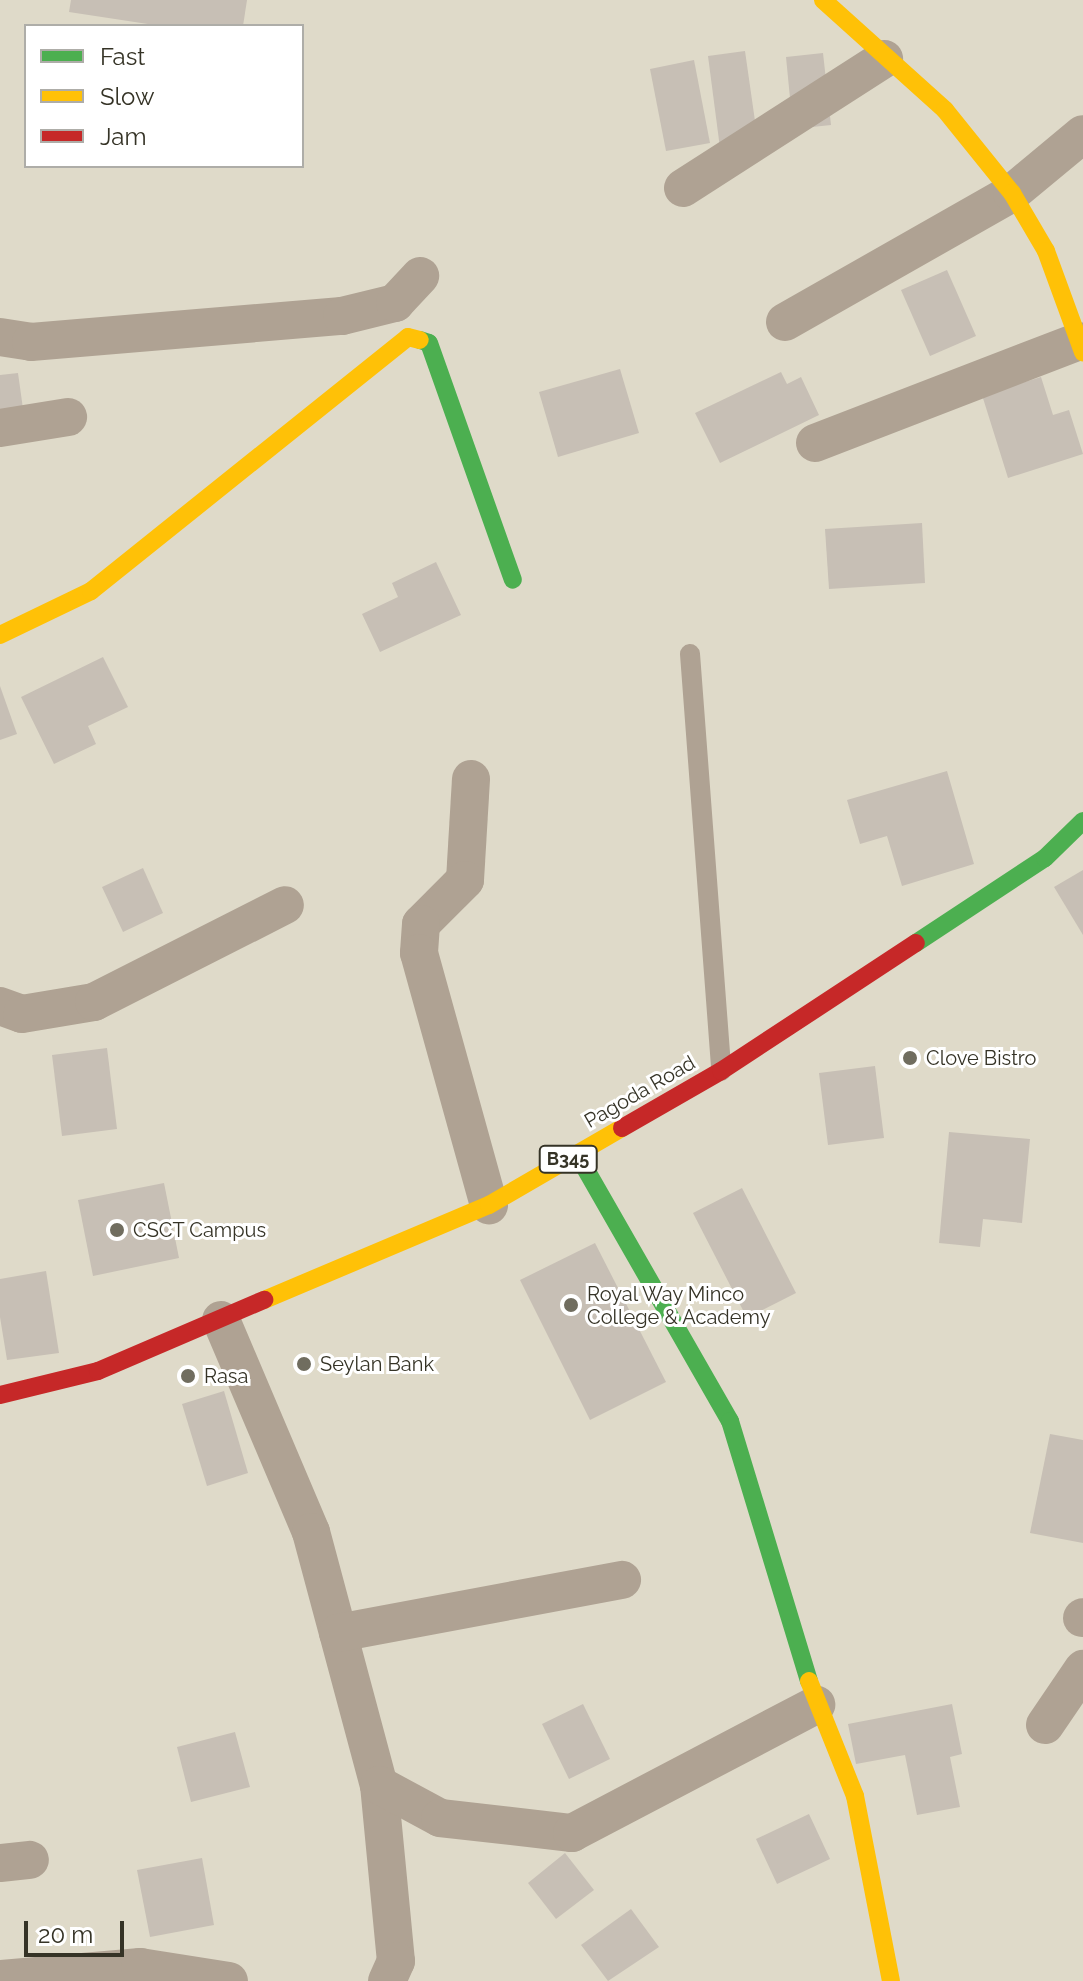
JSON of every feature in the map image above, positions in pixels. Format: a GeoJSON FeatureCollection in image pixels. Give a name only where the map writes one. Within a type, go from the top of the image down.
{"type":"FeatureCollection","features":[{"type":"Feature","properties":{"kind":"street"},"geometry":{"type":"LineString","coordinates":[[815,443],[1081,346],[1046,251],[1012,193],[945,110],[884,59],[823,0]]}},
{"type":"Feature","properties":{"kind":"street"},"geometry":{"type":"LineString","coordinates":[[683,188],[884,59]]}},
{"type":"Feature","properties":{"kind":"street"},"geometry":{"type":"LineString","coordinates":[[785,322],[1012,193],[1083,134]]}},
{"type":"Feature","properties":{"kind":"street"},"geometry":{"type":"LineString","coordinates":[[0,337],[31,342],[342,316],[395,303],[420,276]]}},
{"type":"Feature","properties":{"kind":"street"},"geometry":{"type":"LineString","coordinates":[[0,635],[91,591],[408,337],[429,343],[513,580]]}},
{"type":"Feature","properties":{"kind":"street"},"geometry":{"type":"LineString","coordinates":[[0,428],[68,417]]}},
{"type":"Feature","properties":{"kind":"street"},"geometry":{"type":"LineString","coordinates":[[471,779],[465,880],[421,924],[419,953],[489,1205]]}},
{"type":"Feature","properties":{"kind":"street","name":"Pagoda Road"},"geometry":{"type":"LineString","coordinates":[[0,1395],[98,1371],[489,1205],[721,1071],[1045,858],[1083,821]]}},
{"type":"Feature","properties":{"kind":"street"},"geometry":{"type":"LineString","coordinates":[[0,1006],[22,1014],[94,1002],[285,905]]}},
{"type":"Feature","properties":{"kind":"street"},"geometry":{"type":"LineString","coordinates":[[577,1154],[730,1421],[816,1705],[855,1796],[891,1981]]}},
{"type":"Feature","properties":{"kind":"street"},"geometry":{"type":"LineString","coordinates":[[221,1320],[311,1532],[379,1785],[396,1961],[387,1981]]}},
{"type":"Feature","properties":{"kind":"street"},"geometry":{"type":"LineString","coordinates":[[338,1633],[622,1580]]}},
{"type":"Feature","properties":{"kind":"street"},"geometry":{"type":"LineString","coordinates":[[1045,1725],[1083,1669]]}},
{"type":"Feature","properties":{"kind":"street"},"geometry":{"type":"LineString","coordinates":[[379,1785],[440,1818],[572,1833],[816,1705]]}},
{"type":"Feature","properties":{"kind":"street"},"geometry":{"type":"LineString","coordinates":[[0,1979],[140,1967],[229,1981]]}},
{"type":"Feature","properties":{"kind":"lane"},"geometry":{"type":"LineString","coordinates":[[690,654],[721,1071]]}},
{"type":"Feature","properties":{"kind":"building"},"geometry":{"type":"Polygon","coordinates":[[[71,0],[247,0],[243,24],[148,24],[69,12],[71,0]]]}},
{"type":"Feature","properties":{"kind":"building"},"geometry":{"type":"Polygon","coordinates":[[[745,51],[758,142],[720,148],[708,56],[745,51]]]}},
{"type":"Feature","properties":{"kind":"building"},"geometry":{"type":"Polygon","coordinates":[[[823,53],[831,125],[793,129],[786,57],[823,53]]]}},
{"type":"Feature","properties":{"kind":"building"},"geometry":{"type":"Polygon","coordinates":[[[694,60],[710,143],[666,151],[650,69],[694,60]]]}},
{"type":"Feature","properties":{"kind":"building"},"geometry":{"type":"Polygon","coordinates":[[[947,270],[976,336],[930,356],[901,290],[947,270]]]}},
{"type":"Feature","properties":{"kind":"building"},"geometry":{"type":"Polygon","coordinates":[[[620,369],[639,433],[558,457],[539,392],[620,369]]]}},
{"type":"Feature","properties":{"kind":"building"},"geometry":{"type":"Polygon","coordinates":[[[781,372],[787,384],[801,377],[819,415],[720,463],[695,413],[781,372]]]}},
{"type":"Feature","properties":{"kind":"building"},"geometry":{"type":"Polygon","coordinates":[[[18,373],[24,416],[0,419],[0,375],[18,373]]]}},
{"type":"Feature","properties":{"kind":"building"},"geometry":{"type":"Polygon","coordinates":[[[1041,377],[1053,415],[1069,410],[1083,454],[1008,478],[982,395],[1041,377]]]}},
{"type":"Feature","properties":{"kind":"building"},"geometry":{"type":"Polygon","coordinates":[[[922,523],[925,583],[829,589],[825,529],[922,523]]]}},
{"type":"Feature","properties":{"kind":"building"},"geometry":{"type":"Polygon","coordinates":[[[436,562],[461,615],[380,652],[362,614],[398,597],[392,583],[436,562]]]}},
{"type":"Feature","properties":{"kind":"building"},"geometry":{"type":"Polygon","coordinates":[[[103,657],[128,707],[88,726],[96,744],[54,764],[21,697],[103,657]]]}},
{"type":"Feature","properties":{"kind":"building"},"geometry":{"type":"Polygon","coordinates":[[[0,686],[17,734],[0,740],[0,686]]]}},
{"type":"Feature","properties":{"kind":"building"},"geometry":{"type":"Polygon","coordinates":[[[947,771],[974,864],[902,886],[887,836],[860,844],[847,800],[947,771]]]}},
{"type":"Feature","properties":{"kind":"building"},"geometry":{"type":"Polygon","coordinates":[[[143,868],[163,913],[123,932],[102,887],[143,868]]]}},
{"type":"Feature","properties":{"kind":"building"},"geometry":{"type":"Polygon","coordinates":[[[1083,870],[1083,935],[1054,887],[1083,870]]]}},
{"type":"Feature","properties":{"kind":"building"},"geometry":{"type":"Polygon","coordinates":[[[107,1048],[117,1129],[62,1136],[52,1055],[107,1048]]]}},
{"type":"Feature","properties":{"kind":"building"},"geometry":{"type":"Polygon","coordinates":[[[875,1066],[884,1138],[828,1145],[819,1073],[875,1066]]]}},
{"type":"Feature","properties":{"kind":"building"},"geometry":{"type":"Polygon","coordinates":[[[949,1132],[1030,1139],[1022,1223],[983,1219],[980,1247],[939,1243],[949,1132]]]}},
{"type":"Feature","properties":{"kind":"building"},"geometry":{"type":"Polygon","coordinates":[[[164,1183],[179,1258],[93,1276],[78,1200],[164,1183]]]}},
{"type":"Feature","properties":{"kind":"building"},"geometry":{"type":"Polygon","coordinates":[[[742,1188],[796,1293],[747,1318],[693,1213],[742,1188]]]}},
{"type":"Feature","properties":{"kind":"building"},"geometry":{"type":"Polygon","coordinates":[[[595,1243],[666,1382],[590,1420],[520,1280],[595,1243]]]}},
{"type":"Feature","properties":{"kind":"building"},"geometry":{"type":"Polygon","coordinates":[[[46,1271],[59,1353],[7,1360],[0,1317],[0,1279],[46,1271]]]}},
{"type":"Feature","properties":{"kind":"building"},"geometry":{"type":"Polygon","coordinates":[[[224,1391],[248,1473],[207,1486],[182,1404],[224,1391]]]}},
{"type":"Feature","properties":{"kind":"building"},"geometry":{"type":"Polygon","coordinates":[[[1050,1434],[1083,1440],[1083,1543],[1030,1533],[1050,1434]]]}},
{"type":"Feature","properties":{"kind":"building"},"geometry":{"type":"Polygon","coordinates":[[[583,1704],[610,1759],[569,1779],[542,1724],[583,1704]]]}},
{"type":"Feature","properties":{"kind":"building"},"geometry":{"type":"Polygon","coordinates":[[[952,1704],[962,1754],[950,1757],[960,1807],[917,1815],[905,1755],[856,1764],[848,1724],[952,1704]]]}},
{"type":"Feature","properties":{"kind":"building"},"geometry":{"type":"Polygon","coordinates":[[[235,1732],[250,1787],[191,1802],[177,1747],[235,1732]]]}},
{"type":"Feature","properties":{"kind":"building"},"geometry":{"type":"Polygon","coordinates":[[[809,1814],[830,1859],[777,1884],[756,1839],[809,1814]]]}},
{"type":"Feature","properties":{"kind":"building"},"geometry":{"type":"Polygon","coordinates":[[[565,1853],[594,1890],[556,1919],[528,1883],[565,1853]]]}},
{"type":"Feature","properties":{"kind":"building"},"geometry":{"type":"Polygon","coordinates":[[[202,1858],[214,1925],[150,1937],[137,1870],[202,1858]]]}},
{"type":"Feature","properties":{"kind":"building"},"geometry":{"type":"Polygon","coordinates":[[[631,1909],[659,1947],[608,1981],[581,1945],[631,1909]]]}},
{"type":"Feature","properties":{"kind":"traffic: fast"},"geometry":{"type":"LineString","coordinates":[[420,340],[429,343],[513,580]]}},
{"type":"Feature","properties":{"kind":"traffic: fast"},"geometry":{"type":"LineString","coordinates":[[916,943],[1045,858],[1083,821]]}},
{"type":"Feature","properties":{"kind":"traffic: fast"},"geometry":{"type":"LineString","coordinates":[[577,1154],[730,1421],[809,1681]]}},
{"type":"Feature","properties":{"kind":"traffic: slow"},"geometry":{"type":"LineString","coordinates":[[823,0],[945,110],[1012,193],[1046,251],[1083,352]]}},
{"type":"Feature","properties":{"kind":"traffic: slow"},"geometry":{"type":"LineString","coordinates":[[0,635],[91,591],[408,337],[420,340]]}},
{"type":"Feature","properties":{"kind":"traffic: slow"},"geometry":{"type":"LineString","coordinates":[[264,1300],[489,1205],[622,1128]]}},
{"type":"Feature","properties":{"kind":"traffic: slow"},"geometry":{"type":"LineString","coordinates":[[809,1681],[855,1796],[891,1981]]}},
{"type":"Feature","properties":{"kind":"traffic: jam"},"geometry":{"type":"LineString","coordinates":[[622,1128],[721,1071],[916,943]]}},
{"type":"Feature","properties":{"kind":"traffic: jam"},"geometry":{"type":"LineString","coordinates":[[0,1395],[98,1371],[264,1300]]}},
{"type":"Feature","properties":{"kind":"place","name":"Clove Bistro"},"geometry":{"type":"Point","coordinates":[910,1058]}},
{"type":"Feature","properties":{"kind":"place","name":"CSCT Campus"},"geometry":{"type":"Point","coordinates":[117,1230]}},
{"type":"Feature","properties":{"kind":"place","name":"Royal Way Minco College & Academy"},"geometry":{"type":"Point","coordinates":[571,1305]}},
{"type":"Feature","properties":{"kind":"place","name":"Seylan Bank"},"geometry":{"type":"Point","coordinates":[304,1364]}},
{"type":"Feature","properties":{"kind":"place","name":"Rasa"},"geometry":{"type":"Point","coordinates":[188,1376]}}]}
